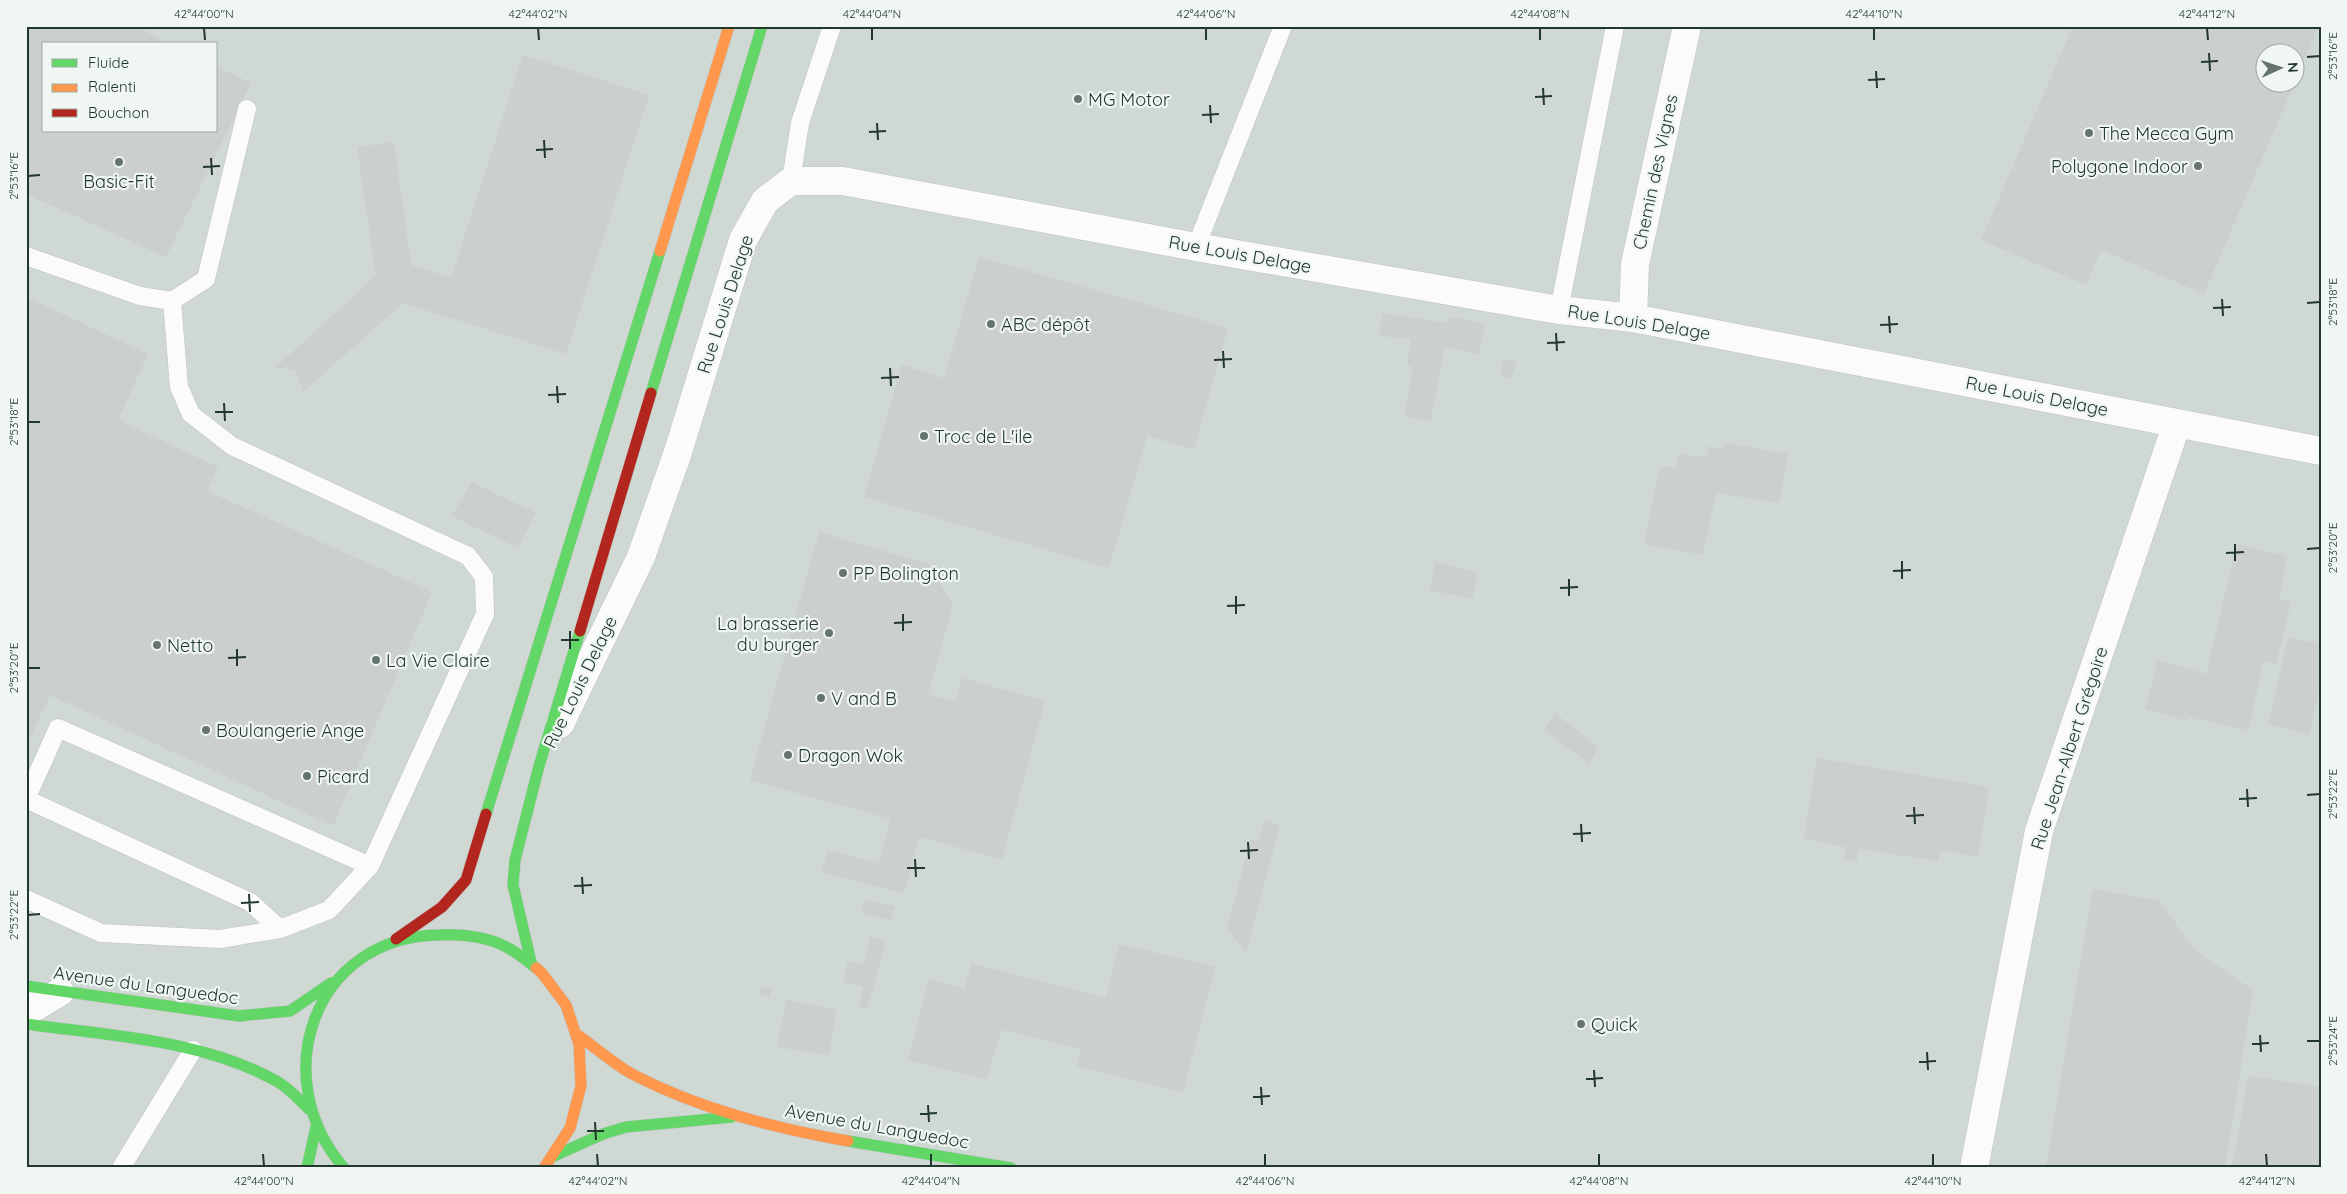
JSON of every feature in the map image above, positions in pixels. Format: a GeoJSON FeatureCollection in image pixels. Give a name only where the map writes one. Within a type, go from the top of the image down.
{"type":"FeatureCollection","features":[{"type":"Feature","properties":{"kind":"main road"},"geometry":{"type":"LineString","coordinates":[[344,1168],[334,1157],[316,1128],[310,1110],[304,1075],[308,1039],[320,1006],[340,977],[366,954],[396,939],[442,907],[466,880],[729,26]]}},
{"type":"Feature","properties":{"kind":"main road"},"geometry":{"type":"LineString","coordinates":[[531,962],[513,885],[515,860],[539,766],[762,26]]}},
{"type":"Feature","properties":{"kind":"main road"},"geometry":{"type":"LineString","coordinates":[[396,939],[443,931],[490,938],[531,962],[552,983],[568,1008],[579,1036],[583,1078],[575,1119],[554,1156],[544,1168]]}},
{"type":"Feature","properties":{"kind":"main road","name":"Avenue du Languedoc"},"geometry":{"type":"LineString","coordinates":[[26,986],[239,1016],[290,1011],[340,977]]}},
{"type":"Feature","properties":{"kind":"main road"},"geometry":{"type":"LineString","coordinates":[[26,1024],[193,1050],[233,1060],[280,1083],[310,1110]]}},
{"type":"Feature","properties":{"kind":"main road","name":"Avenue du Languedoc"},"geometry":{"type":"LineString","coordinates":[[579,1036],[631,1073],[738,1117],[844,1141],[1011,1168]]}},
{"type":"Feature","properties":{"kind":"main road","name":"Avenue du Languedoc"},"geometry":{"type":"LineString","coordinates":[[554,1156],[602,1134],[626,1127],[738,1117]]}},
{"type":"Feature","properties":{"kind":"main road"},"geometry":{"type":"LineString","coordinates":[[307,1168],[316,1128]]}},
{"type":"Feature","properties":{"kind":"street","name":"Chemin des Vignes"},"geometry":{"type":"LineString","coordinates":[[1633,318],[1635,264],[1687,26]]}},
{"type":"Feature","properties":{"kind":"street","name":"Rue Louis Delage"},"geometry":{"type":"LineString","coordinates":[[539,766],[641,557],[678,452],[743,240],[765,201],[791,181],[843,181],[1196,247],[1560,310],[1633,318],[2321,451]]}},
{"type":"Feature","properties":{"kind":"street","name":"Rue Jean-Albert Grégoire"},"geometry":{"type":"LineString","coordinates":[[1974,1168],[2039,831],[2177,423]]}},
{"type":"Feature","properties":{"kind":"street"},"geometry":{"type":"LineString","coordinates":[[26,1005],[35,1007],[60,992]]}},
{"type":"Feature","properties":{"kind":"lane"},"geometry":{"type":"LineString","coordinates":[[791,181],[800,123],[832,26]]}},
{"type":"Feature","properties":{"kind":"lane"},"geometry":{"type":"LineString","coordinates":[[1196,247],[1283,26]]}},
{"type":"Feature","properties":{"kind":"lane"},"geometry":{"type":"LineString","coordinates":[[1560,310],[1615,26]]}},
{"type":"Feature","properties":{"kind":"lane"},"geometry":{"type":"LineString","coordinates":[[26,256],[140,296],[172,301],[206,278],[247,109]]}},
{"type":"Feature","properties":{"kind":"lane"},"geometry":{"type":"LineString","coordinates":[[26,899],[101,933],[220,939],[280,929],[329,910],[370,866],[485,614],[484,577],[468,556],[232,446],[191,414],[179,387],[172,301]]}},
{"type":"Feature","properties":{"kind":"lane"},"geometry":{"type":"LineString","coordinates":[[280,929],[250,902],[26,799],[58,728],[370,866]]}},
{"type":"Feature","properties":{"kind":"lane"},"geometry":{"type":"LineString","coordinates":[[121,1168],[193,1050]]}},
{"type":"Feature","properties":{"kind":"shaded area"},"geometry":{"type":"Polygon","coordinates":[[[26,26],[2321,26],[2321,1168],[26,1168],[26,26]]]}},
{"type":"Feature","properties":{"kind":"building","name":"Basic-Fit"},"geometry":{"type":"Polygon","coordinates":[[[31,26],[135,26],[166,42],[42,42],[42,132],[218,132],[218,67],[251,83],[166,257],[26,194],[26,36],[31,26]]]}},
{"type":"Feature","properties":{"kind":"building"},"geometry":{"type":"Polygon","coordinates":[[[2073,26],[2319,26],[2304,61],[2304,42],[2254,42],[2254,92],[2291,92],[2204,294],[2101,250],[2086,285],[1981,240],[2073,26]]]}},
{"type":"Feature","properties":{"kind":"building"},"geometry":{"type":"Polygon","coordinates":[[[523,55],[649,95],[566,354],[403,303],[303,392],[296,371],[276,367],[376,276],[357,147],[394,142],[411,265],[451,278],[523,55]]]}},
{"type":"Feature","properties":{"kind":"building"},"geometry":{"type":"Polygon","coordinates":[[[979,257],[1228,328],[1194,449],[1147,436],[1109,568],[864,497],[902,365],[944,378],[979,257]]]}},
{"type":"Feature","properties":{"kind":"building"},"geometry":{"type":"Polygon","coordinates":[[[26,297],[148,354],[118,420],[218,467],[207,491],[432,592],[333,826],[50,695],[26,747],[26,297]]]}},
{"type":"Feature","properties":{"kind":"building"},"geometry":{"type":"Polygon","coordinates":[[[1382,313],[1448,323],[1450,317],[1485,324],[1479,354],[1444,347],[1431,421],[1404,417],[1413,366],[1407,366],[1411,339],[1379,336],[1382,313]]]}},
{"type":"Feature","properties":{"kind":"building"},"geometry":{"type":"Polygon","coordinates":[[[1504,359],[1517,362],[1510,379],[1500,375],[1504,359]]]}},
{"type":"Feature","properties":{"kind":"building"},"geometry":{"type":"Polygon","coordinates":[[[1725,443],[1788,454],[1779,503],[1716,493],[1703,555],[1644,544],[1660,466],[1676,468],[1679,453],[1707,458],[1708,446],[1724,449],[1725,443]]]}},
{"type":"Feature","properties":{"kind":"building"},"geometry":{"type":"Polygon","coordinates":[[[472,482],[536,513],[518,548],[452,516],[472,482]]]}},
{"type":"Feature","properties":{"kind":"building"},"geometry":{"type":"Polygon","coordinates":[[[819,532],[928,564],[953,605],[928,694],[955,702],[962,678],[1045,701],[1002,859],[919,837],[904,894],[822,872],[828,850],[879,864],[891,819],[750,780],[819,532]]]}},
{"type":"Feature","properties":{"kind":"building"},"geometry":{"type":"Polygon","coordinates":[[[2237,544],[2287,556],[2279,599],[2291,602],[2276,664],[2263,661],[2249,730],[2187,717],[2186,721],[2145,709],[2158,660],[2206,674],[2237,544]]]}},
{"type":"Feature","properties":{"kind":"building"},"geometry":{"type":"Polygon","coordinates":[[[1435,562],[1478,573],[1472,599],[1430,590],[1435,562]]]}},
{"type":"Feature","properties":{"kind":"building"},"geometry":{"type":"Polygon","coordinates":[[[2288,637],[2321,644],[2321,682],[2309,734],[2268,725],[2288,637]]]}},
{"type":"Feature","properties":{"kind":"building"},"geometry":{"type":"Polygon","coordinates":[[[1555,713],[1598,747],[1589,763],[1544,730],[1555,713]]]}},
{"type":"Feature","properties":{"kind":"building"},"geometry":{"type":"Polygon","coordinates":[[[1817,758],[1989,787],[1978,857],[1940,850],[1938,861],[1859,849],[1857,861],[1844,859],[1846,847],[1804,839],[1817,758]]]}},
{"type":"Feature","properties":{"kind":"building"},"geometry":{"type":"Polygon","coordinates":[[[1264,820],[1280,825],[1246,952],[1227,929],[1251,839],[1259,841],[1264,820]]]}},
{"type":"Feature","properties":{"kind":"building"},"geometry":{"type":"Polygon","coordinates":[[[2093,889],[2160,901],[2194,950],[2253,990],[2225,1168],[2046,1168],[2093,889]]]}},
{"type":"Feature","properties":{"kind":"building"},"geometry":{"type":"Polygon","coordinates":[[[864,900],[895,906],[891,920],[862,914],[864,900]]]}},
{"type":"Feature","properties":{"kind":"building"},"geometry":{"type":"Polygon","coordinates":[[[870,936],[886,941],[867,1010],[859,1007],[863,986],[843,982],[848,961],[864,964],[870,936]]]}},
{"type":"Feature","properties":{"kind":"building"},"geometry":{"type":"Polygon","coordinates":[[[1119,944],[1215,967],[1183,1092],[1077,1066],[1081,1049],[1001,1030],[987,1079],[908,1061],[929,979],[965,988],[971,963],[1106,998],[1119,944]]]}},
{"type":"Feature","properties":{"kind":"building"},"geometry":{"type":"Polygon","coordinates":[[[761,987],[771,989],[769,997],[759,994],[761,987]]]}},
{"type":"Feature","properties":{"kind":"building"},"geometry":{"type":"Polygon","coordinates":[[[786,1000],[836,1009],[829,1055],[777,1047],[786,1000]]]}},
{"type":"Feature","properties":{"kind":"building"},"geometry":{"type":"Polygon","coordinates":[[[2248,1076],[2321,1087],[2321,1168],[2232,1168],[2248,1076]]]}},
{"type":"Feature","properties":{"kind":"traffic: fast"},"geometry":{"type":"LineString","coordinates":[[651,393],[762,26]]}},
{"type":"Feature","properties":{"kind":"traffic: fast"},"geometry":{"type":"LineString","coordinates":[[486,814],[660,251]]}},
{"type":"Feature","properties":{"kind":"traffic: fast"},"geometry":{"type":"LineString","coordinates":[[531,962],[513,885],[515,860],[539,766],[580,631]]}},
{"type":"Feature","properties":{"kind":"traffic: fast"},"geometry":{"type":"LineString","coordinates":[[344,1168],[321,1132],[308,1094],[307,1055],[315,1018],[333,986],[360,960],[395,942],[438,935],[456,935],[492,941],[512,950],[536,968]]}},
{"type":"Feature","properties":{"kind":"traffic: fast"},"geometry":{"type":"LineString","coordinates":[[26,986],[239,1016],[290,1011],[331,983]]}},
{"type":"Feature","properties":{"kind":"traffic: fast"},"geometry":{"type":"LineString","coordinates":[[26,1024],[155,1041],[219,1056],[278,1082],[310,1110]]}},
{"type":"Feature","properties":{"kind":"traffic: fast"},"geometry":{"type":"LineString","coordinates":[[554,1156],[603,1134],[626,1127],[732,1117]]}},
{"type":"Feature","properties":{"kind":"traffic: fast"},"geometry":{"type":"LineString","coordinates":[[307,1168],[316,1127]]}},
{"type":"Feature","properties":{"kind":"traffic: fast"},"geometry":{"type":"LineString","coordinates":[[848,1141],[1011,1168]]}},
{"type":"Feature","properties":{"kind":"traffic: slow"},"geometry":{"type":"LineString","coordinates":[[660,251],[729,26]]}},
{"type":"Feature","properties":{"kind":"traffic: slow"},"geometry":{"type":"LineString","coordinates":[[536,968],[566,1005],[579,1044],[581,1086],[570,1128],[544,1168]]}},
{"type":"Feature","properties":{"kind":"traffic: slow"},"geometry":{"type":"LineString","coordinates":[[579,1036],[632,1074],[684,1097],[737,1116],[792,1130],[848,1141]]}},
{"type":"Feature","properties":{"kind":"traffic: jam"},"geometry":{"type":"LineString","coordinates":[[580,631],[651,393]]}},
{"type":"Feature","properties":{"kind":"traffic: jam"},"geometry":{"type":"LineString","coordinates":[[396,939],[442,907],[466,880],[486,814]]}},
{"type":"Feature","properties":{"kind":"place","name":"MG Motor"},"geometry":{"type":"Point","coordinates":[1078,99]}},
{"type":"Feature","properties":{"kind":"place","name":"The Mecca Gym"},"geometry":{"type":"Point","coordinates":[2089,133]}},
{"type":"Feature","properties":{"kind":"place","name":"Basic-Fit"},"geometry":{"type":"Point","coordinates":[119,162]}},
{"type":"Feature","properties":{"kind":"place","name":"Polygone Indoor"},"geometry":{"type":"Point","coordinates":[2198,166]}},
{"type":"Feature","properties":{"kind":"place","name":"ABC dépôt"},"geometry":{"type":"Point","coordinates":[991,324]}},
{"type":"Feature","properties":{"kind":"place","name":"Troc de L'ile"},"geometry":{"type":"Point","coordinates":[924,436]}},
{"type":"Feature","properties":{"kind":"place","name":"PP Bolington"},"geometry":{"type":"Point","coordinates":[843,573]}},
{"type":"Feature","properties":{"kind":"place","name":"La brasserie du burger"},"geometry":{"type":"Point","coordinates":[829,633]}},
{"type":"Feature","properties":{"kind":"place","name":"Netto"},"geometry":{"type":"Point","coordinates":[157,645]}},
{"type":"Feature","properties":{"kind":"place","name":"La Vie Claire"},"geometry":{"type":"Point","coordinates":[376,660]}},
{"type":"Feature","properties":{"kind":"place","name":"V and B"},"geometry":{"type":"Point","coordinates":[821,698]}},
{"type":"Feature","properties":{"kind":"place","name":"Boulangerie Ange"},"geometry":{"type":"Point","coordinates":[206,730]}},
{"type":"Feature","properties":{"kind":"place","name":"Dragon Wok"},"geometry":{"type":"Point","coordinates":[788,755]}},
{"type":"Feature","properties":{"kind":"place","name":"Picard"},"geometry":{"type":"Point","coordinates":[307,776]}},
{"type":"Feature","properties":{"kind":"place","name":"Quick"},"geometry":{"type":"Point","coordinates":[1581,1024]}}]}
